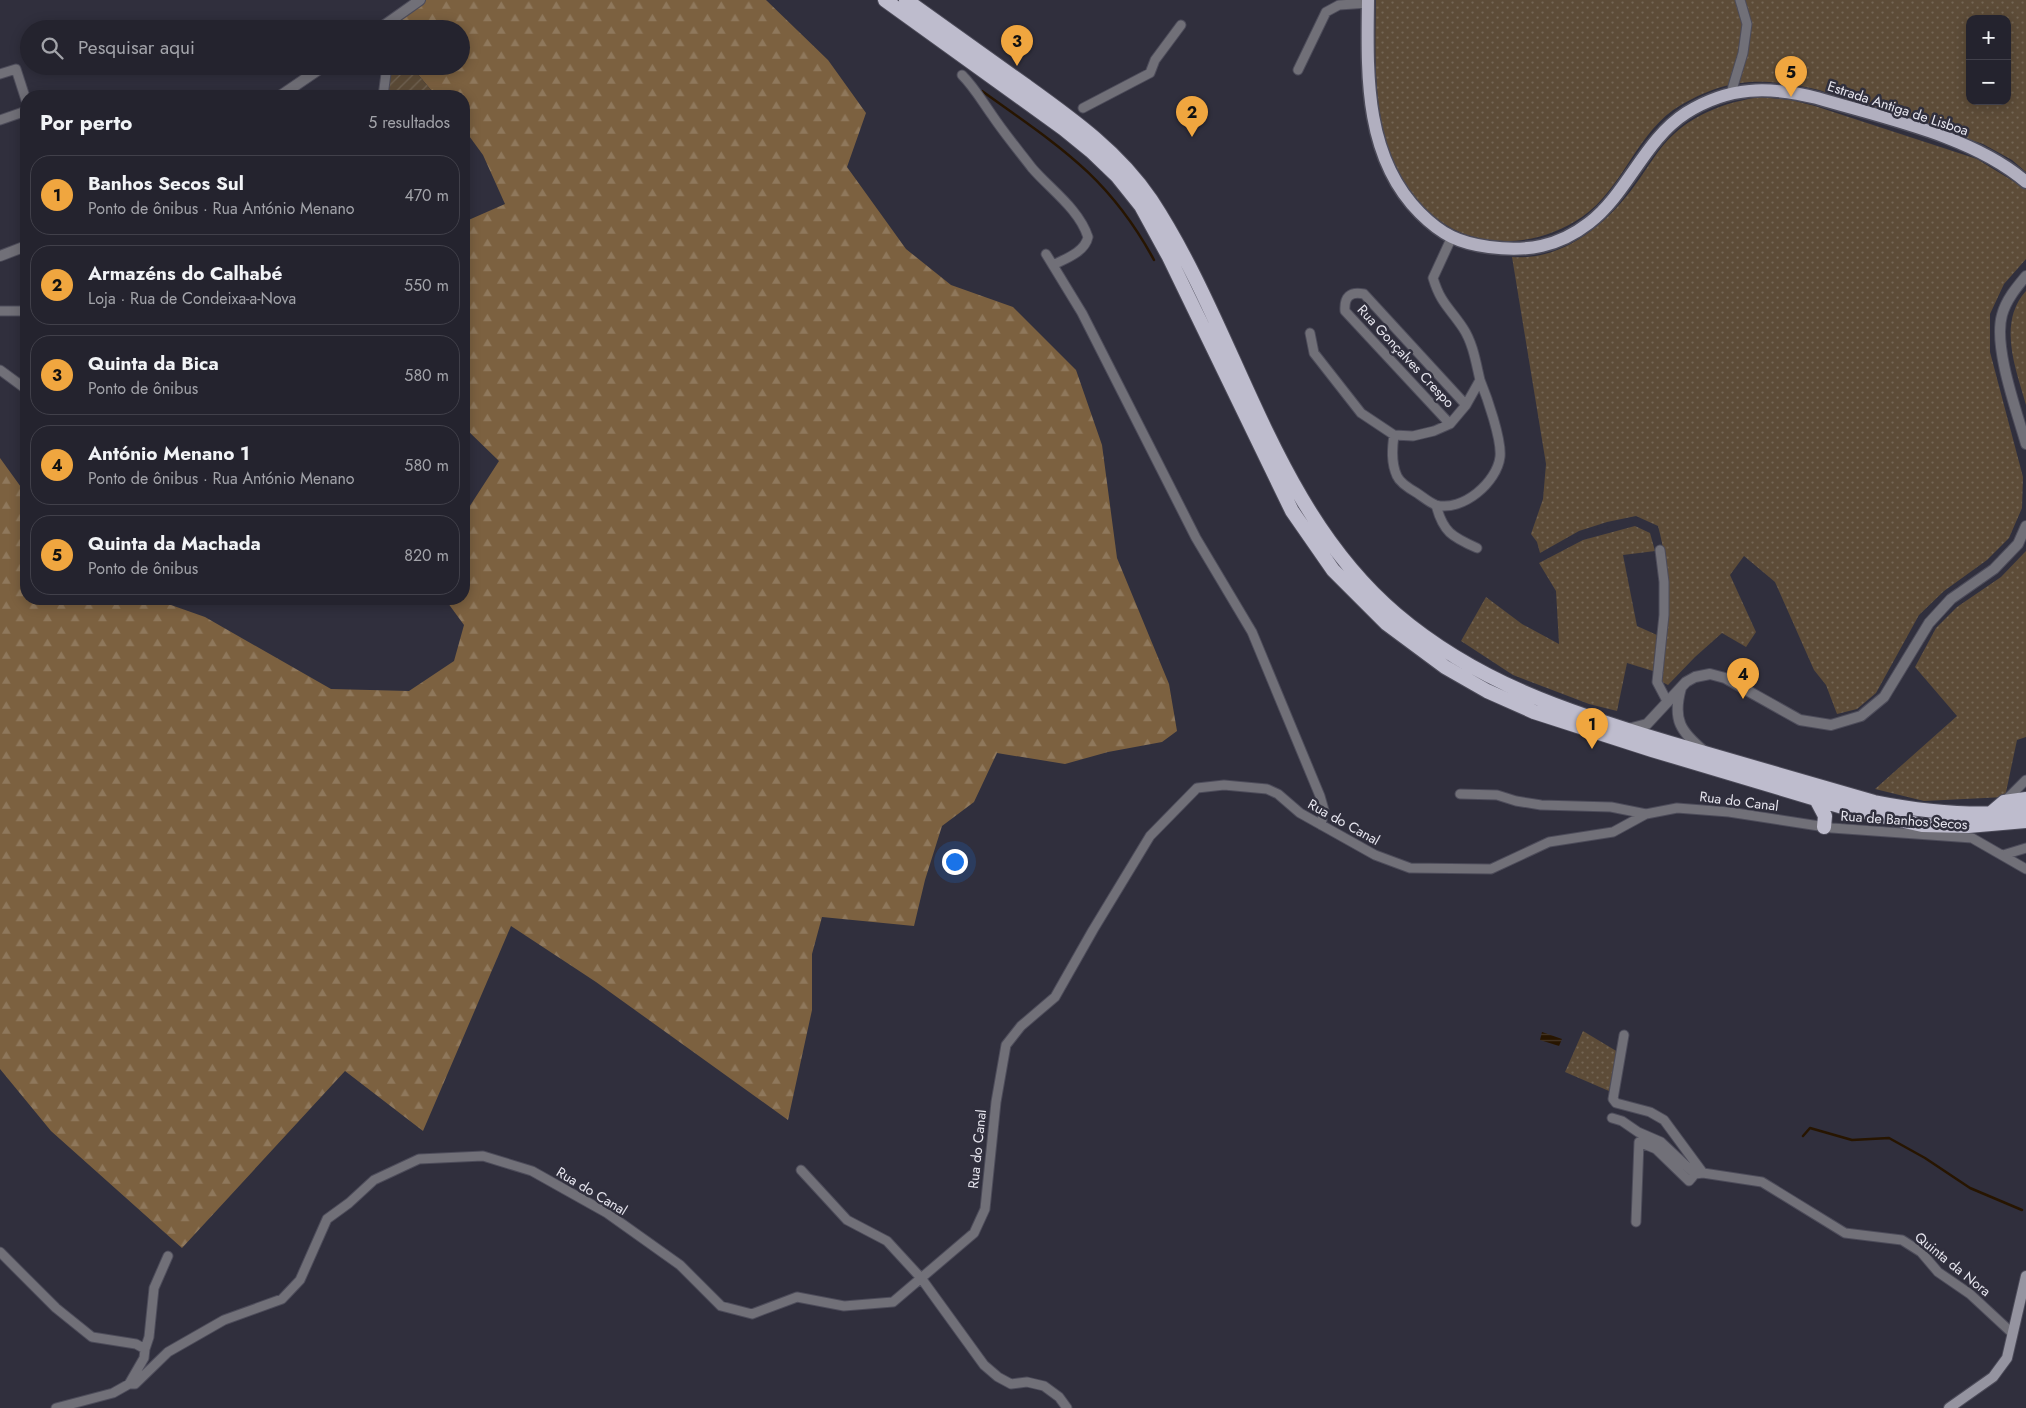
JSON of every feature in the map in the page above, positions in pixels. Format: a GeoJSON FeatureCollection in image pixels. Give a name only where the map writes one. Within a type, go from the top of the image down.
{"type":"FeatureCollection","features":[{"type":"Feature","properties":{"kind":"highway"},"geometry":{"type":"LineString","coordinates":[[885,0],[1091,151],[1117,176],[1142,206],[1169,257],[1292,511],[1333,570],[1388,624],[1445,667],[1487,691],[1527,709],[1652,750],[1846,808],[1922,825],[1968,826],[2026,821]]}},
{"type":"Feature","properties":{"kind":"highway"},"geometry":{"type":"LineString","coordinates":[[906,0],[1072,119],[1106,149],[1145,192],[1180,251],[1303,504],[1344,562],[1396,614],[1452,656],[1498,682],[1586,717],[1874,802],[1923,811],[1991,813],[2026,810]]}},
{"type":"Feature","properties":{"kind":"highway"},"geometry":{"type":"LineString","coordinates":[[1816,799],[1825,816],[1828,828]]}},
{"type":"Feature","properties":{"kind":"highway"},"geometry":{"type":"LineString","coordinates":[[1991,813],[2004,802],[2026,799]]}},
{"type":"Feature","properties":{"kind":"highway"},"geometry":{"type":"LineString","coordinates":[[1828,828],[1833,818],[1846,808]]}},
{"type":"Feature","properties":{"kind":"main road","name":"Estrada Antiga de Lisboa"},"geometry":{"type":"LineString","coordinates":[[1368,2],[1367,71],[1381,154],[1390,173],[1408,201],[1429,222],[1451,239],[1473,245],[1526,250],[1547,245],[1567,236],[1588,224],[1608,207],[1651,146],[1667,128],[1686,114],[1731,93],[1760,89],[1792,92],[1826,100],[1963,143],[2008,166],[2026,182]]}},
{"type":"Feature","properties":{"kind":"main road"},"geometry":{"type":"LineString","coordinates":[[1949,1408],[1993,1376],[2007,1358],[2026,1276]]}},
{"type":"Feature","properties":{"kind":"street"},"geometry":{"type":"LineString","coordinates":[[398,20],[420,0]]}},
{"type":"Feature","properties":{"kind":"street"},"geometry":{"type":"LineString","coordinates":[[1731,93],[1743,53],[1747,24],[1740,0]]}},
{"type":"Feature","properties":{"kind":"street"},"geometry":{"type":"LineString","coordinates":[[1298,70],[1326,12],[1339,5],[1368,2]]}},
{"type":"Feature","properties":{"kind":"street"},"geometry":{"type":"LineString","coordinates":[[1083,108],[1150,72],[1155,60],[1181,25]]}},
{"type":"Feature","properties":{"kind":"street"},"geometry":{"type":"LineString","coordinates":[[0,74],[16,69],[23,90]]}},
{"type":"Feature","properties":{"kind":"street"},"geometry":{"type":"LineString","coordinates":[[289,90],[311,75]]}},
{"type":"Feature","properties":{"kind":"street"},"geometry":{"type":"LineString","coordinates":[[384,90],[386,75]]}},
{"type":"Feature","properties":{"kind":"street"},"geometry":{"type":"LineString","coordinates":[[962,75],[974,88],[993,118],[1032,167],[1072,211],[1087,232],[1088,236],[1085,244],[1072,255],[1052,265]]}},
{"type":"Feature","properties":{"kind":"street"},"geometry":{"type":"LineString","coordinates":[[0,120],[20,113]]}},
{"type":"Feature","properties":{"kind":"street"},"geometry":{"type":"LineString","coordinates":[[1394,435],[1393,465],[1398,478],[1409,488],[1436,505],[1447,505],[1473,497],[1489,482],[1496,472],[1501,456],[1489,401],[1480,380],[1473,352],[1464,329],[1439,298],[1433,278],[1451,239]]}},
{"type":"Feature","properties":{"kind":"street"},"geometry":{"type":"LineString","coordinates":[[0,256],[20,248]]}},
{"type":"Feature","properties":{"kind":"street"},"geometry":{"type":"LineString","coordinates":[[1046,254],[1082,313],[1196,538],[1252,632],[1320,796],[1324,810],[1321,826]]}},
{"type":"Feature","properties":{"kind":"street"},"geometry":{"type":"LineString","coordinates":[[2026,276],[2013,290],[2002,316],[2001,351],[2026,444]]}},
{"type":"Feature","properties":{"kind":"street","name":"Rua Gonçalves Crespo"},"geometry":{"type":"LineString","coordinates":[[1450,424],[1345,311],[1344,302],[1348,295],[1356,292],[1364,294],[1466,405]]}},
{"type":"Feature","properties":{"kind":"street"},"geometry":{"type":"LineString","coordinates":[[0,311],[20,311]]}},
{"type":"Feature","properties":{"kind":"street"},"geometry":{"type":"LineString","coordinates":[[1310,333],[1314,353],[1361,413],[1394,435],[1413,436],[1434,431],[1450,424],[1466,405],[1480,380]]}},
{"type":"Feature","properties":{"kind":"street"},"geometry":{"type":"LineString","coordinates":[[0,370],[20,385]]}},
{"type":"Feature","properties":{"kind":"street"},"geometry":{"type":"LineString","coordinates":[[1436,505],[1441,523],[1446,530],[1453,536],[1477,548]]}},
{"type":"Feature","properties":{"kind":"street"},"geometry":{"type":"LineString","coordinates":[[1626,730],[1646,724],[1686,682],[1695,676],[1710,674],[1725,678],[1800,720],[1831,725],[1861,716],[1884,697],[1929,622],[1951,599],[1994,569],[2018,544],[2026,526]]}},
{"type":"Feature","properties":{"kind":"street"},"geometry":{"type":"LineString","coordinates":[[1660,550],[1664,582],[1664,615],[1657,682],[1667,701]]}},
{"type":"Feature","properties":{"kind":"street"},"geometry":{"type":"LineString","coordinates":[[1681,688],[1677,715],[1682,730],[1686,736],[1708,754]]}},
{"type":"Feature","properties":{"kind":"street"},"geometry":{"type":"LineString","coordinates":[[2004,802],[2026,780]]}},
{"type":"Feature","properties":{"kind":"street","name":"Rua do Canal"},"geometry":{"type":"LineString","coordinates":[[56,1408],[112,1393],[128,1384],[135,1384],[168,1352],[224,1320],[282,1299],[300,1280],[328,1219],[374,1180],[419,1159],[483,1156],[532,1171],[607,1213],[680,1265],[721,1306],[752,1314],[797,1297],[844,1306],[893,1302],[974,1233],[985,1209],[996,1102],[1006,1045],[1021,1026],[1055,998],[1093,930],[1150,836],[1197,788],[1224,785],[1267,789],[1278,794],[1300,814],[1375,856],[1410,868],[1491,869],[1549,842],[1613,832],[1646,814],[1677,808],[1729,812],[1828,828]]}},
{"type":"Feature","properties":{"kind":"street"},"geometry":{"type":"LineString","coordinates":[[1460,794],[1497,795],[1516,801],[1541,805],[1611,807],[1646,814]]}},
{"type":"Feature","properties":{"kind":"street","name":"Rua de Banhos Secos"},"geometry":{"type":"LineString","coordinates":[[1828,828],[1972,838],[2026,870]]}},
{"type":"Feature","properties":{"kind":"street"},"geometry":{"type":"LineString","coordinates":[[2003,855],[2026,848]]}},
{"type":"Feature","properties":{"kind":"street"},"geometry":{"type":"LineString","coordinates":[[1624,1035],[1613,1099],[1616,1103],[1650,1112],[1664,1120],[1699,1173]]}},
{"type":"Feature","properties":{"kind":"street"},"geometry":{"type":"LineString","coordinates":[[1612,1118],[1622,1121],[1638,1132],[1661,1142],[1699,1173]]}},
{"type":"Feature","properties":{"kind":"street","name":"Quinta da Nora"},"geometry":{"type":"LineString","coordinates":[[1636,1222],[1639,1142],[1656,1149],[1689,1181],[1699,1173],[1762,1182],[1845,1233],[1902,1240],[1921,1252],[1938,1272],[1970,1294],[2012,1333]]}},
{"type":"Feature","properties":{"kind":"street"},"geometry":{"type":"LineString","coordinates":[[801,1170],[847,1220],[887,1241],[921,1278],[984,1365],[998,1377],[1011,1384],[1027,1382],[1044,1386],[1059,1397],[1067,1408]]}},
{"type":"Feature","properties":{"kind":"street"},"geometry":{"type":"LineString","coordinates":[[0,1252],[56,1308],[92,1337],[136,1344],[145,1349]]}},
{"type":"Feature","properties":{"kind":"street"},"geometry":{"type":"LineString","coordinates":[[128,1384],[144,1358],[149,1337],[154,1288],[168,1256]]}},
{"type":"Feature","properties":{"kind":"shaded area"},"geometry":{"type":"Polygon","coordinates":[[[1376,0],[2026,0],[2026,172],[2012,160],[1983,144],[1819,90],[1781,83],[1748,82],[1732,84],[1699,96],[1681,105],[1666,116],[1641,144],[1609,191],[1597,205],[1582,217],[1549,234],[1537,237],[1514,241],[1489,240],[1470,236],[1446,225],[1424,207],[1406,185],[1394,162],[1385,136],[1379,110],[1375,54],[1376,0]]]}},
{"type":"Feature","properties":{"kind":"shaded area"},"geometry":{"type":"Polygon","coordinates":[[[388,75],[418,75],[431,90],[386,90],[388,75]]]}},
{"type":"Feature","properties":{"kind":"shaded area"},"geometry":{"type":"Polygon","coordinates":[[[1760,97],[1791,100],[1815,106],[1977,159],[2026,189],[2026,259],[2004,284],[1990,314],[1990,352],[2023,477],[2022,508],[2009,538],[1987,560],[1944,591],[1919,615],[1876,693],[1857,709],[1837,714],[1826,685],[1814,670],[1775,582],[1744,556],[1730,575],[1756,632],[1746,647],[1722,633],[1668,685],[1660,681],[1666,585],[1663,546],[1658,526],[1636,516],[1607,522],[1579,531],[1540,553],[1537,542],[1531,534],[1543,499],[1546,464],[1512,257],[1531,257],[1549,253],[1582,237],[1597,226],[1624,199],[1663,145],[1683,126],[1714,109],[1760,97]]]}},
{"type":"Feature","properties":{"kind":"shaded area"},"geometry":{"type":"Polygon","coordinates":[[[2026,291],[2026,405],[2014,362],[2011,332],[2012,317],[2017,304],[2026,291]]]}},
{"type":"Feature","properties":{"kind":"shaded area"},"geometry":{"type":"Polygon","coordinates":[[[1635,526],[1650,533],[1655,551],[1623,555],[1637,626],[1657,635],[1653,671],[1627,663],[1617,711],[1589,704],[1513,675],[1461,641],[1486,597],[1522,624],[1559,644],[1556,591],[1539,563],[1583,540],[1635,526]]]}},
{"type":"Feature","properties":{"kind":"shaded area"},"geometry":{"type":"Polygon","coordinates":[[[2026,551],[2026,737],[2017,740],[2005,797],[1924,801],[1875,789],[1957,716],[1915,667],[1936,628],[1957,607],[2001,577],[2026,551]]]}},
{"type":"Feature","properties":{"kind":"shaded area"},"geometry":{"type":"Polygon","coordinates":[[[1583,1031],[1618,1052],[1609,1091],[1565,1072],[1583,1031]]]}},
{"type":"Feature","properties":{"kind":"shaded area"},"geometry":{"type":"Polygon","coordinates":[[[1542,1032],[1562,1039],[1559,1046],[1540,1040],[1542,1032]]]}},
{"type":"Feature","properties":{"kind":"green space"},"geometry":{"type":"Polygon","coordinates":[[[419,0],[766,0],[828,60],[866,113],[847,167],[906,249],[951,285],[1013,307],[1076,370],[1102,445],[1117,558],[1169,684],[1177,731],[1162,742],[1108,752],[1065,764],[997,753],[974,802],[942,826],[925,880],[914,926],[822,917],[812,954],[812,1010],[788,1120],[596,982],[511,926],[423,1131],[345,1071],[182,1248],[51,1131],[0,1069],[0,458],[20,486],[20,605],[171,605],[205,617],[331,689],[409,691],[454,661],[464,625],[449,605],[470,605],[470,506],[499,461],[470,433],[470,219],[505,204],[483,155],[470,137],[470,90],[431,90],[418,75],[470,75],[470,20],[394,19],[419,0]]]}},
{"type":"Feature","properties":{"kind":"waterway"},"geometry":{"type":"LineString","coordinates":[[982,91],[1057,146],[1099,183],[1118,205],[1154,260]]}},
{"type":"Feature","properties":{"kind":"waterway"},"geometry":{"type":"LineString","coordinates":[[1803,1136],[1810,1128],[1852,1140],[1889,1138],[1925,1158],[1970,1188],[2022,1210]]}},
{"type":"Feature","properties":{"kind":"place","name":"Quinta da Bica"},"geometry":{"type":"Point","coordinates":[1017,66]}},
{"type":"Feature","properties":{"kind":"place","name":"Quinta da Machada"},"geometry":{"type":"Point","coordinates":[1791,97]}},
{"type":"Feature","properties":{"kind":"place","name":"Armazéns do Calhabé"},"geometry":{"type":"Point","coordinates":[1192,137]}},
{"type":"Feature","properties":{"kind":"place","name":"António Menano 1"},"geometry":{"type":"Point","coordinates":[1743,699]}},
{"type":"Feature","properties":{"kind":"place","name":"Banhos Secos Sul"},"geometry":{"type":"Point","coordinates":[1592,749]}}]}
